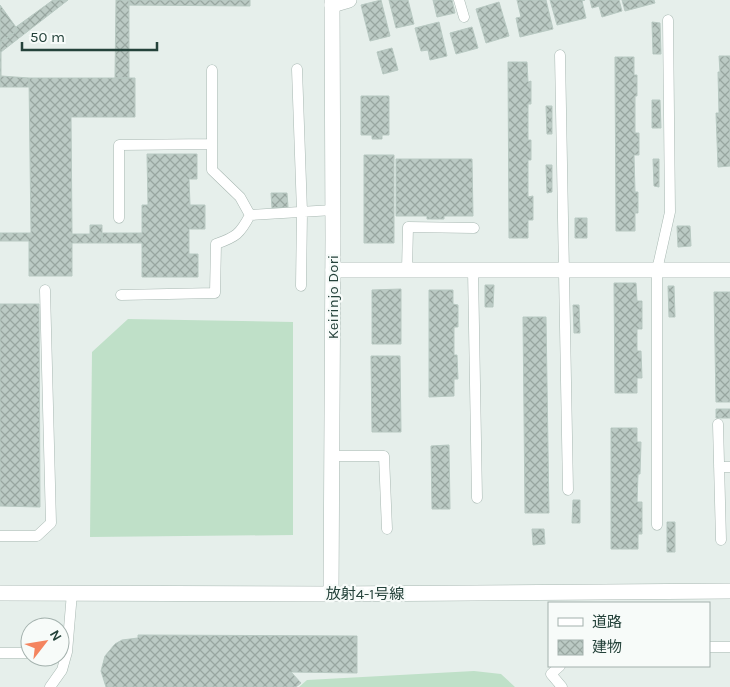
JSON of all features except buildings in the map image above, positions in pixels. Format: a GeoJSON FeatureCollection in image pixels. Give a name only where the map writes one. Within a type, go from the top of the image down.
{"type":"FeatureCollection","features":[{"type":"Feature","properties":{"kind":"street"},"geometry":{"type":"LineString","coordinates":[[332,2],[349,0]]}},
{"type":"Feature","properties":{"kind":"street","name":"Keirinjo Dori"},"geometry":{"type":"LineString","coordinates":[[331,594],[332,2]]}},
{"type":"Feature","properties":{"kind":"street"},"geometry":{"type":"LineString","coordinates":[[333,270],[730,270]]}},
{"type":"Feature","properties":{"kind":"street","name":"放射4-1号線"},"geometry":{"type":"LineString","coordinates":[[0,593],[331,594],[730,591]]}},
{"type":"Feature","properties":{"kind":"lane"},"geometry":{"type":"LineString","coordinates":[[459,0],[464,17]]}},
{"type":"Feature","properties":{"kind":"lane"},"geometry":{"type":"LineString","coordinates":[[657,525],[658,270],[670,212],[668,20]]}},
{"type":"Feature","properties":{"kind":"lane"},"geometry":{"type":"LineString","coordinates":[[560,55],[568,490]]}},
{"type":"Feature","properties":{"kind":"lane"},"geometry":{"type":"LineString","coordinates":[[297,69],[302,212],[301,286]]}},
{"type":"Feature","properties":{"kind":"lane"},"geometry":{"type":"LineString","coordinates":[[212,70],[212,170],[240,198],[250,216]]}},
{"type":"Feature","properties":{"kind":"lane"},"geometry":{"type":"LineString","coordinates":[[119,218],[119,145],[212,144]]}},
{"type":"Feature","properties":{"kind":"lane"},"geometry":{"type":"LineString","coordinates":[[250,216],[333,210]]}},
{"type":"Feature","properties":{"kind":"lane"},"geometry":{"type":"LineString","coordinates":[[122,294],[215,293],[216,244],[230,239],[241,231],[250,216]]}},
{"type":"Feature","properties":{"kind":"lane"},"geometry":{"type":"LineString","coordinates":[[408,270],[408,226],[474,228]]}},
{"type":"Feature","properties":{"kind":"lane"},"geometry":{"type":"LineString","coordinates":[[472,270],[477,498]]}},
{"type":"Feature","properties":{"kind":"lane"},"geometry":{"type":"LineString","coordinates":[[0,536],[37,536],[51,523],[45,290]]}},
{"type":"Feature","properties":{"kind":"lane"},"geometry":{"type":"LineString","coordinates":[[718,424],[725,467],[721,540]]}},
{"type":"Feature","properties":{"kind":"lane"},"geometry":{"type":"LineString","coordinates":[[332,456],[384,456],[387,529]]}},
{"type":"Feature","properties":{"kind":"lane"},"geometry":{"type":"LineString","coordinates":[[69,617],[72,593]]}},
{"type":"Feature","properties":{"kind":"lane"},"geometry":{"type":"LineString","coordinates":[[710,647],[730,647]]}},
{"type":"Feature","properties":{"kind":"lane"},"geometry":{"type":"LineString","coordinates":[[0,653],[20,652]]}},
{"type":"Feature","properties":{"kind":"lane"},"geometry":{"type":"LineString","coordinates":[[50,687],[62,667]]}},
{"type":"Feature","properties":{"kind":"lane"},"geometry":{"type":"LineString","coordinates":[[559,667],[551,674],[562,687]]}},
{"type":"Feature","properties":{"kind":"green space"},"geometry":{"type":"Polygon","coordinates":[[[128,319],[293,322],[293,535],[90,537],[92,352],[128,319]]]}},
{"type":"Feature","properties":{"kind":"green space"},"geometry":{"type":"Polygon","coordinates":[[[474,671],[501,674],[515,687],[299,687],[307,680],[474,671]]]}}]}
